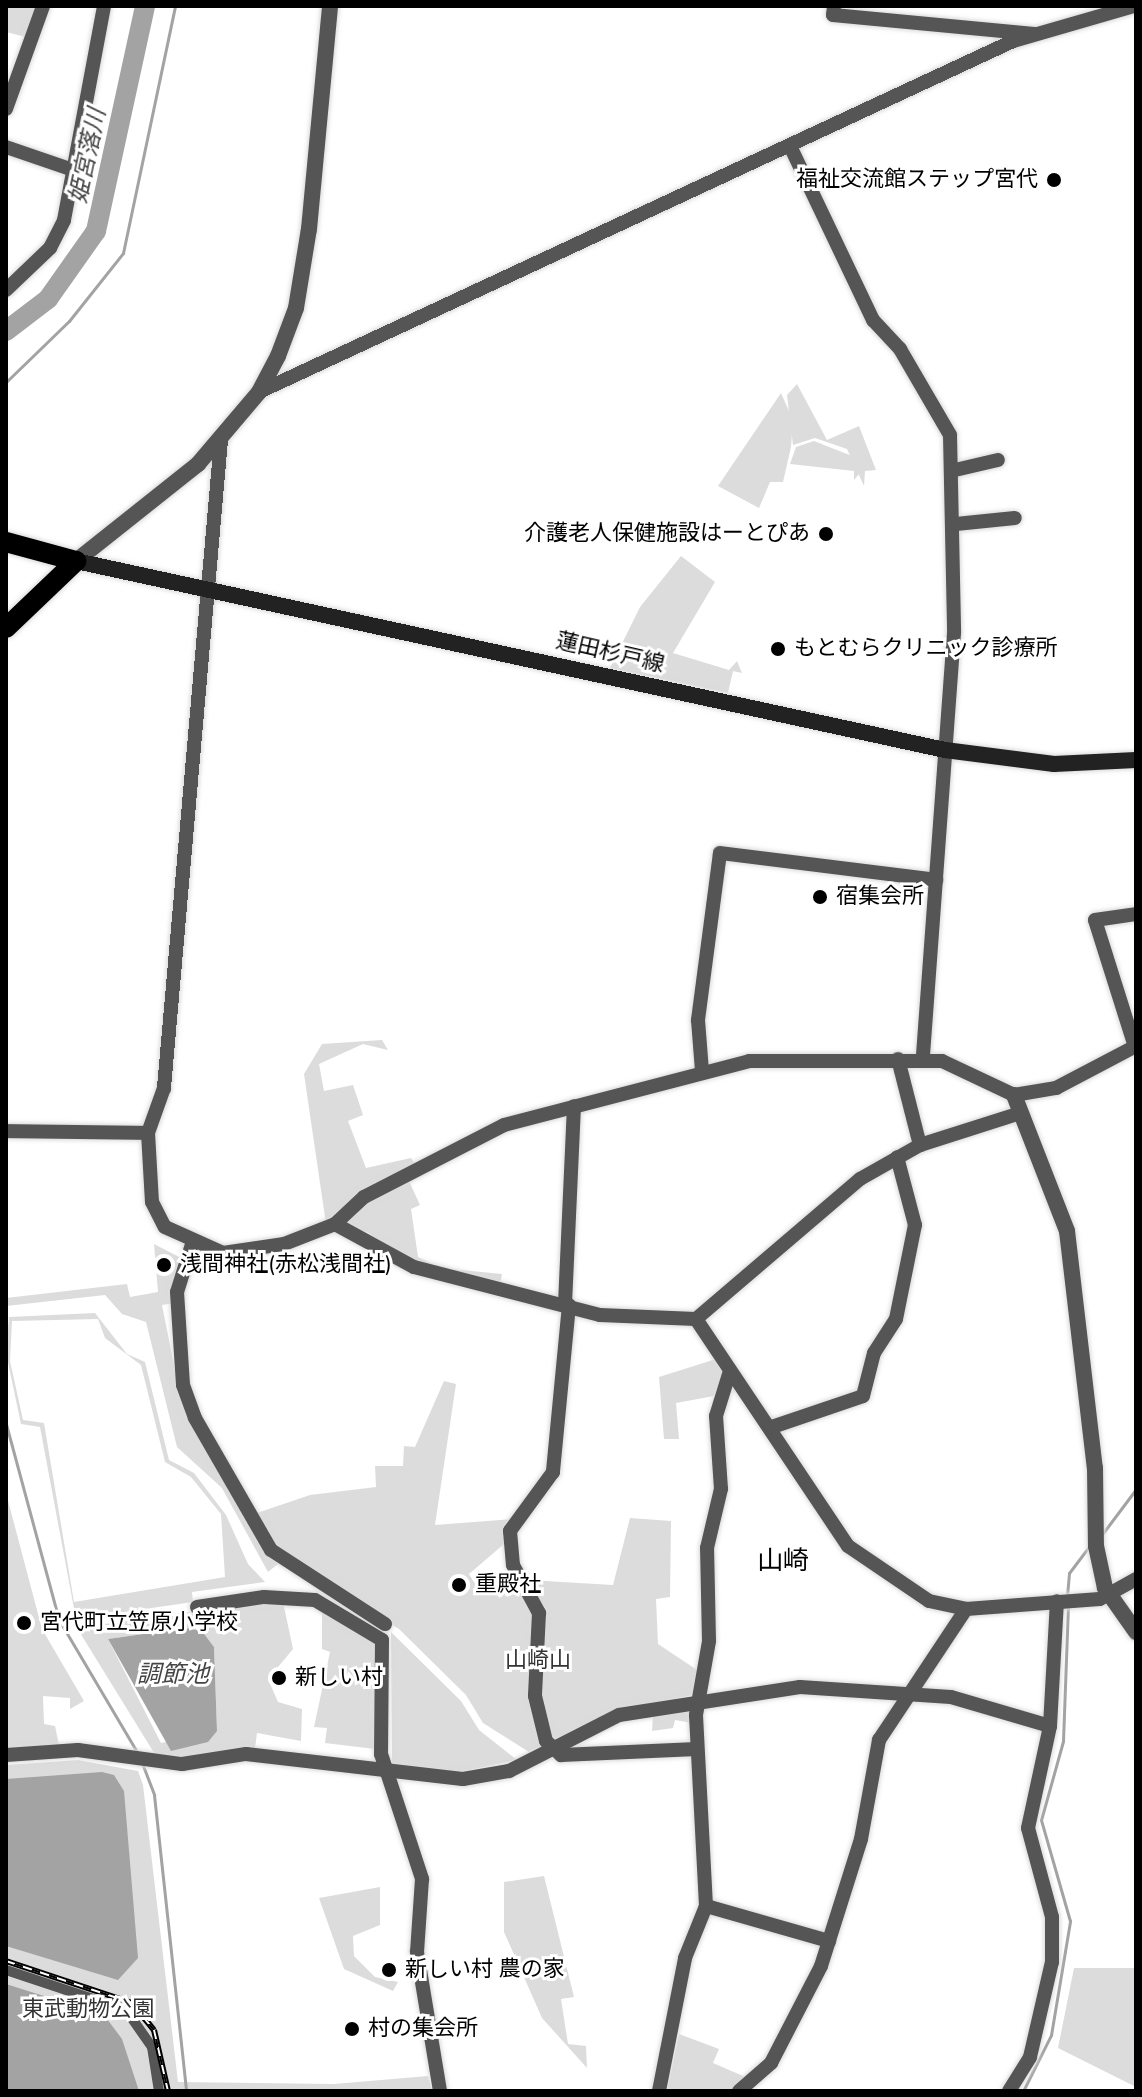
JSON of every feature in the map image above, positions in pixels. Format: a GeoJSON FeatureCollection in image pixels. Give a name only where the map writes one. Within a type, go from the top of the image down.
{"type":"FeatureCollection","features":[{"type":"Feature","properties":{"kind":"main road"},"geometry":{"type":"LineString","coordinates":[[6,542],[76,561]]}},
{"type":"Feature","properties":{"kind":"main road"},"geometry":{"type":"LineString","coordinates":[[6,628],[76,561]]}},
{"type":"Feature","properties":{"kind":"main road","name":"蓮田杉戸線"},"geometry":{"type":"LineString","coordinates":[[76,561],[210,595],[945,750],[1054,764],[1136,760]]}},
{"type":"Feature","properties":{"kind":"street"},"geometry":{"type":"LineString","coordinates":[[6,109],[43,6]]}},
{"type":"Feature","properties":{"kind":"street"},"geometry":{"type":"LineString","coordinates":[[6,290],[50,248],[73,170],[104,6]]}},
{"type":"Feature","properties":{"kind":"street"},"geometry":{"type":"LineString","coordinates":[[76,561],[221,440],[259,392],[296,308],[330,6]]}},
{"type":"Feature","properties":{"kind":"street"},"geometry":{"type":"LineString","coordinates":[[834,6],[833,15],[1034,34]]}},
{"type":"Feature","properties":{"kind":"street"},"geometry":{"type":"LineString","coordinates":[[259,392],[1034,34],[1134,6]]}},
{"type":"Feature","properties":{"kind":"street"},"geometry":{"type":"LineString","coordinates":[[6,147],[73,170]]}},
{"type":"Feature","properties":{"kind":"street"},"geometry":{"type":"LineString","coordinates":[[791,148],[873,320],[939,409],[955,470],[956,524],[945,750],[923,1059]]}},
{"type":"Feature","properties":{"kind":"street"},"geometry":{"type":"LineString","coordinates":[[221,440],[210,595],[164,1088],[148,1133],[155,1216],[193,1241],[240,1253],[335,1224],[364,1197],[417,1166],[504,1125],[702,1071],[788,1056],[923,1059],[969,1069],[1014,1095],[1056,1088],[1135,1046],[1095,920],[1136,914]]}},
{"type":"Feature","properties":{"kind":"street"},"geometry":{"type":"LineString","coordinates":[[955,470],[998,460]]}},
{"type":"Feature","properties":{"kind":"street"},"geometry":{"type":"LineString","coordinates":[[956,524],[1015,518]]}},
{"type":"Feature","properties":{"kind":"street"},"geometry":{"type":"LineString","coordinates":[[702,1071],[698,1020],[720,853],[936,880]]}},
{"type":"Feature","properties":{"kind":"street"},"geometry":{"type":"LineString","coordinates":[[898,1059],[920,1145]]}},
{"type":"Feature","properties":{"kind":"street"},"geometry":{"type":"LineString","coordinates":[[1014,1095],[1067,1231],[1095,1468],[1094,1534],[1110,1596],[1135,1630]]}},
{"type":"Feature","properties":{"kind":"street"},"geometry":{"type":"LineString","coordinates":[[574,1106],[567,1304],[553,1472],[510,1531],[513,1565],[539,1613],[535,1696],[552,1748],[561,1755],[612,1757],[697,1749]]}},
{"type":"Feature","properties":{"kind":"street"},"geometry":{"type":"LineString","coordinates":[[335,1224],[414,1267],[567,1304],[600,1315],[696,1319],[860,1179],[920,1145],[1020,1113]]}},
{"type":"Feature","properties":{"kind":"street"},"geometry":{"type":"LineString","coordinates":[[6,1131],[148,1133]]}},
{"type":"Feature","properties":{"kind":"street"},"geometry":{"type":"LineString","coordinates":[[772,1427],[863,1396],[874,1353],[896,1319],[915,1225],[897,1157]]}},
{"type":"Feature","properties":{"kind":"street"},"geometry":{"type":"LineString","coordinates":[[193,1241],[177,1292],[190,1406],[266,1544],[297,1572],[385,1624]]}},
{"type":"Feature","properties":{"kind":"street"},"geometry":{"type":"LineString","coordinates":[[696,1319],[729,1374],[772,1427],[802,1481],[867,1565],[929,1601],[966,1609],[1110,1596],[1136,1579]]}},
{"type":"Feature","properties":{"kind":"street"},"geometry":{"type":"LineString","coordinates":[[659,2091],[685,1958],[706,1906],[697,1699],[709,1641],[707,1548],[721,1489],[716,1416],[729,1374]]}},
{"type":"Feature","properties":{"kind":"street"},"geometry":{"type":"LineString","coordinates":[[287,1599],[297,1572]]}},
{"type":"Feature","properties":{"kind":"street"},"geometry":{"type":"LineString","coordinates":[[197,1607],[287,1599],[327,1603],[382,1640],[384,1774],[422,1879],[417,1952],[440,2091]]}},
{"type":"Feature","properties":{"kind":"street"},"geometry":{"type":"LineString","coordinates":[[1009,2091],[1030,2057],[1052,1962],[1052,1917],[1028,1828],[1050,1726],[1057,1601]]}},
{"type":"Feature","properties":{"kind":"street"},"geometry":{"type":"LineString","coordinates":[[739,2091],[771,2063],[829,1941],[861,1839],[879,1740],[966,1609]]}},
{"type":"Feature","properties":{"kind":"street"},"geometry":{"type":"LineString","coordinates":[[6,1755],[78,1750],[182,1764],[246,1754],[440,1781],[491,1776],[605,1720],[697,1699],[788,1687],[908,1693],[966,1700],[1050,1726]]}},
{"type":"Feature","properties":{"kind":"street"},"geometry":{"type":"LineString","coordinates":[[706,1906],[829,1941]]}},
{"type":"Feature","properties":{"kind":"street"},"geometry":{"type":"LineString","coordinates":[[6,1970],[126,2010],[152,2047],[159,2091]]}},
{"type":"Feature","properties":{"kind":"green space"},"geometry":{"type":"Polygon","coordinates":[[[6,6],[38,6],[30,38],[6,32],[6,6]]]}},
{"type":"Feature","properties":{"kind":"green space"},"geometry":{"type":"Polygon","coordinates":[[[797,384],[827,440],[859,426],[876,470],[865,471],[864,486],[847,449],[815,438],[793,445],[787,395],[797,384]]]}},
{"type":"Feature","properties":{"kind":"green space"},"geometry":{"type":"Polygon","coordinates":[[[781,393],[793,420],[791,447],[783,482],[770,482],[759,508],[718,486],[781,393]]]}},
{"type":"Feature","properties":{"kind":"green space"},"geometry":{"type":"Polygon","coordinates":[[[814,441],[852,456],[859,474],[854,480],[854,471],[790,464],[796,447],[814,441]]]}},
{"type":"Feature","properties":{"kind":"green space"},"geometry":{"type":"Polygon","coordinates":[[[681,556],[715,582],[673,653],[729,670],[737,661],[742,673],[733,671],[728,693],[610,668],[640,607],[681,556]]]}},
{"type":"Feature","properties":{"kind":"green space"},"geometry":{"type":"Polygon","coordinates":[[[382,1040],[388,1050],[363,1044],[319,1064],[324,1091],[353,1085],[363,1115],[348,1121],[366,1168],[411,1158],[415,1164],[404,1170],[420,1205],[411,1209],[418,1257],[440,1268],[502,1274],[500,1285],[413,1263],[367,1232],[326,1224],[304,1074],[322,1044],[382,1040]]]}},
{"type":"Feature","properties":{"kind":"green space"},"geometry":{"type":"Polygon","coordinates":[[[154,1244],[183,1259],[174,1303],[162,1305],[178,1385],[278,1564],[268,1572],[222,1488],[177,1447],[146,1322],[122,1314],[105,1295],[6,1306],[6,1298],[127,1284],[130,1297],[158,1292],[154,1244]]]}},
{"type":"Feature","properties":{"kind":"green space"},"geometry":{"type":"Polygon","coordinates":[[[95,1313],[127,1354],[145,1362],[169,1460],[194,1473],[226,1515],[248,1564],[265,1582],[192,1592],[193,1602],[76,1619],[40,1427],[21,1424],[6,1353],[9,1317],[95,1313]],[[98,1319],[12,1321],[10,1361],[23,1420],[44,1423],[74,1602],[225,1577],[221,1514],[191,1477],[165,1462],[141,1365],[105,1338],[98,1319]]]}},
{"type":"Feature","properties":{"kind":"green space"},"geometry":{"type":"Polygon","coordinates":[[[716,1359],[723,1374],[714,1396],[676,1403],[679,1439],[664,1439],[659,1377],[716,1359]]]}},
{"type":"Feature","properties":{"kind":"green space","name":"山崎山"},"geometry":{"type":"Polygon","coordinates":[[[444,1381],[456,1384],[435,1525],[512,1519],[504,1544],[469,1574],[482,1595],[511,1579],[613,1585],[630,1518],[671,1521],[670,1597],[656,1599],[658,1644],[697,1670],[692,1695],[606,1714],[529,1752],[483,1723],[466,1695],[399,1629],[299,1568],[270,1540],[257,1513],[310,1495],[376,1487],[375,1466],[403,1466],[404,1446],[415,1447],[444,1381]]]}},
{"type":"Feature","properties":{"kind":"green space","name":"宮代町立笠原小学校"},"geometry":{"type":"Polygon","coordinates":[[[6,1493],[42,1629],[84,1701],[70,1709],[70,1698],[43,1696],[44,1724],[55,1726],[59,1745],[6,1748],[6,1493]]]}},
{"type":"Feature","properties":{"kind":"green space"},"geometry":{"type":"Polygon","coordinates":[[[265,1601],[283,1602],[293,1649],[268,1679],[278,1702],[302,1709],[301,1741],[257,1733],[255,1748],[198,1757],[156,1756],[77,1628],[265,1601]],[[186,1628],[108,1639],[161,1743],[217,1731],[214,1647],[202,1631],[186,1628]]]}},
{"type":"Feature","properties":{"kind":"green space"},"geometry":{"type":"Polygon","coordinates":[[[322,1606],[376,1641],[375,1749],[325,1743],[327,1728],[314,1727],[330,1652],[322,1649],[322,1606]]]}},
{"type":"Feature","properties":{"kind":"green space"},"geometry":{"type":"Polygon","coordinates":[[[391,1632],[461,1701],[479,1730],[517,1760],[444,1775],[392,1768],[391,1632]]]}},
{"type":"Feature","properties":{"kind":"green space"},"geometry":{"type":"Polygon","coordinates":[[[691,1709],[692,1723],[675,1720],[673,1728],[652,1731],[653,1713],[691,1709]]]}},
{"type":"Feature","properties":{"kind":"green space","name":"東武動物公園"},"geometry":{"type":"Polygon","coordinates":[[[78,1760],[138,1771],[143,1785],[178,2082],[334,2084],[428,2076],[432,2091],[6,2091],[6,1765],[78,1760]]]}},
{"type":"Feature","properties":{"kind":"green space"},"geometry":{"type":"Polygon","coordinates":[[[544,1876],[574,1997],[561,1999],[568,2044],[586,2046],[587,2068],[542,2018],[504,1932],[504,1882],[544,1876]]]}},
{"type":"Feature","properties":{"kind":"green space"},"geometry":{"type":"Polygon","coordinates":[[[380,1887],[380,1925],[353,1936],[354,1956],[375,1977],[398,1982],[393,1991],[344,1969],[319,1898],[380,1887]]]}},
{"type":"Feature","properties":{"kind":"green space"},"geometry":{"type":"Polygon","coordinates":[[[1074,1968],[1136,1968],[1136,2087],[1058,2048],[1074,1968]]]}},
{"type":"Feature","properties":{"kind":"green space"},"geometry":{"type":"Polygon","coordinates":[[[679,2034],[719,2049],[713,2063],[750,2079],[727,2091],[667,2091],[679,2034]]]}},
{"type":"Feature","properties":{"kind":"water","name":"調節池"},"geometry":{"type":"Polygon","coordinates":[[[186,1628],[202,1631],[214,1647],[217,1731],[208,1742],[171,1751],[108,1639],[186,1628]]]}},
{"type":"Feature","properties":{"kind":"water"},"geometry":{"type":"Polygon","coordinates":[[[102,1772],[114,1775],[124,1791],[138,1958],[118,1980],[6,1946],[6,1779],[102,1772]]]}},
{"type":"Feature","properties":{"kind":"water"},"geometry":{"type":"Polygon","coordinates":[[[6,1984],[104,2015],[122,2039],[139,2091],[6,2091],[6,1984]]]}},
{"type":"Feature","properties":{"kind":"waterway","name":"姫宮落川"},"geometry":{"type":"LineString","coordinates":[[6,331],[48,299],[96,231],[145,6]]}},
{"type":"Feature","properties":{"kind":"waterway"},"geometry":{"type":"LineString","coordinates":[[6,382],[69,321],[123,253],[175,6]]}},
{"type":"Feature","properties":{"kind":"waterway"},"geometry":{"type":"LineString","coordinates":[[6,1424],[59,1620],[137,1752]]}},
{"type":"Feature","properties":{"kind":"waterway"},"geometry":{"type":"LineString","coordinates":[[1103,1533],[1136,1489]]}},
{"type":"Feature","properties":{"kind":"waterway"},"geometry":{"type":"LineString","coordinates":[[1067,1596],[1069,1573],[1089,1546]]}},
{"type":"Feature","properties":{"kind":"waterway"},"geometry":{"type":"LineString","coordinates":[[1023,2091],[1051,2035],[1070,1921],[1041,1820],[1063,1741],[1068,1607]]}},
{"type":"Feature","properties":{"kind":"waterway"},"geometry":{"type":"LineString","coordinates":[[142,1763],[154,1795],[186,2091]]}},
{"type":"Feature","properties":{"kind":"railway"},"geometry":{"type":"LineString","coordinates":[[6,1961],[132,2003],[154,2030],[168,2091]]}},
{"type":"Feature","properties":{"kind":"place","name":"福祉交流館ステップ宮代"},"geometry":{"type":"Point","coordinates":[1054,180]}},
{"type":"Feature","properties":{"kind":"place","name":"介護老人保健施設はーとぴあ"},"geometry":{"type":"Point","coordinates":[826,534]}},
{"type":"Feature","properties":{"kind":"place","name":"もとむらクリニック診療所"},"geometry":{"type":"Point","coordinates":[778,649]}},
{"type":"Feature","properties":{"kind":"place","name":"宿集会所"},"geometry":{"type":"Point","coordinates":[820,897]}},
{"type":"Feature","properties":{"kind":"place","name":"浅間神社(赤松浅間社)"},"geometry":{"type":"Point","coordinates":[164,1265]}},
{"type":"Feature","properties":{"kind":"place","name":"重殿社"},"geometry":{"type":"Point","coordinates":[459,1585]}},
{"type":"Feature","properties":{"kind":"place","name":"宮代町立笠原小学校"},"geometry":{"type":"Point","coordinates":[24,1623]}},
{"type":"Feature","properties":{"kind":"place","name":"新しい村"},"geometry":{"type":"Point","coordinates":[279,1678]}},
{"type":"Feature","properties":{"kind":"place","name":"新しい村 農の家"},"geometry":{"type":"Point","coordinates":[389,1970]}},
{"type":"Feature","properties":{"kind":"place","name":"村の集会所"},"geometry":{"type":"Point","coordinates":[352,2029]}},
{"type":"Feature","properties":{"kind":"district","name":"山崎"},"geometry":{"type":"Point","coordinates":[783,1561]}}]}
